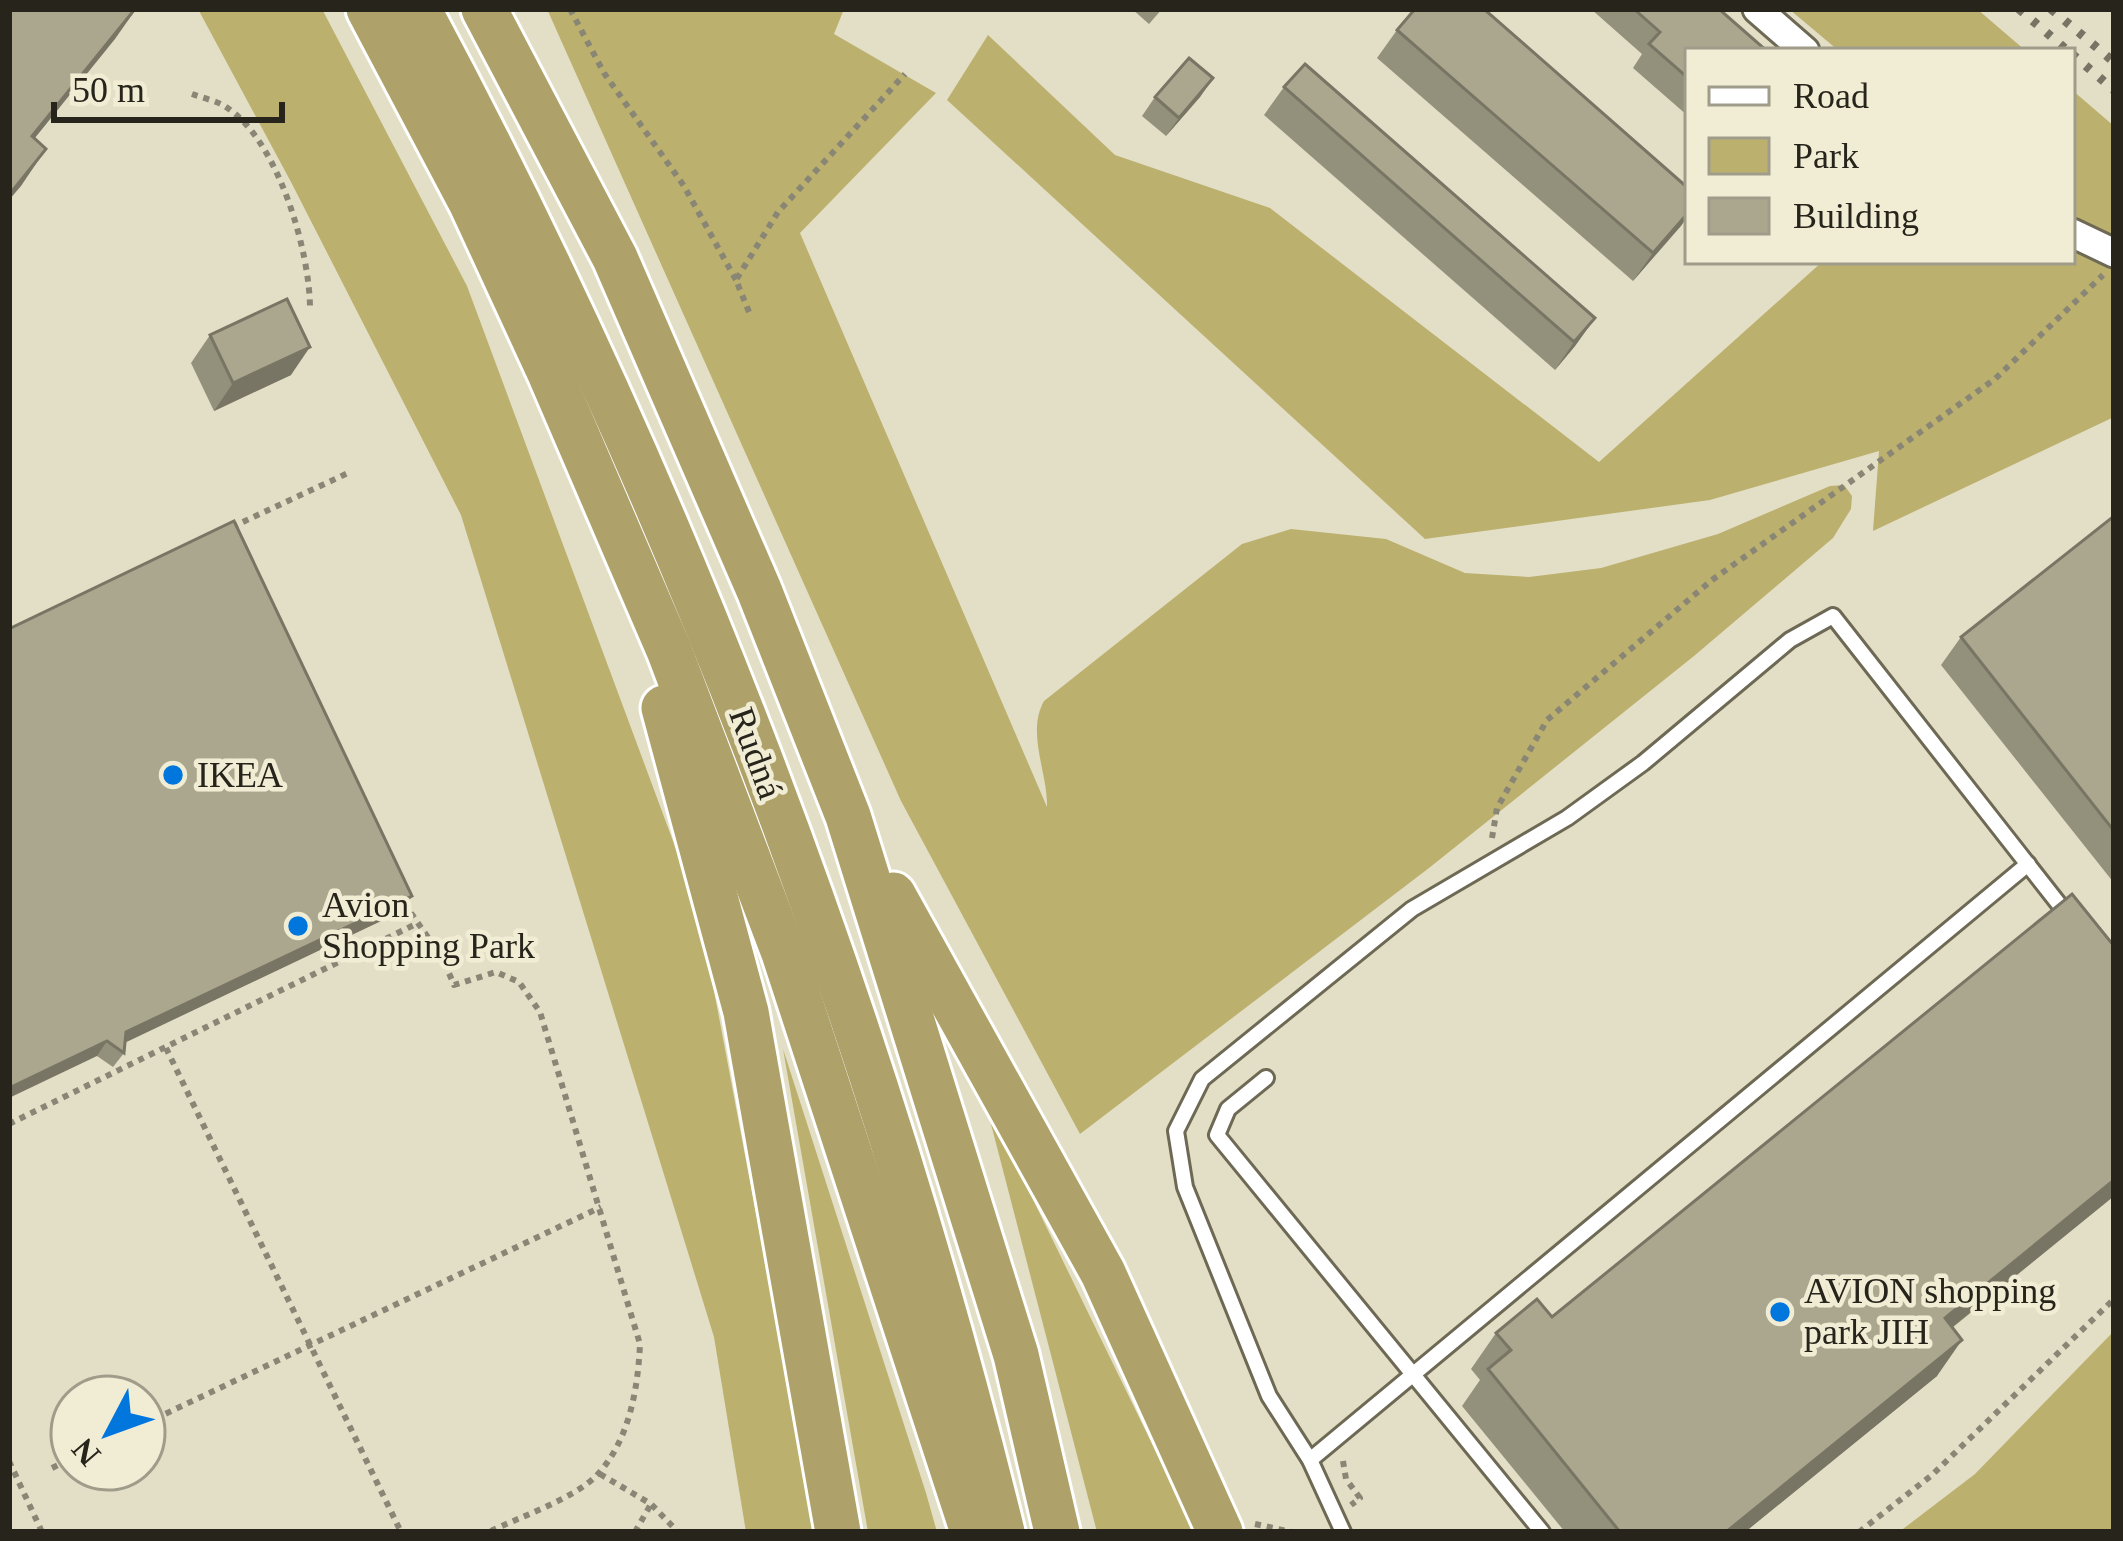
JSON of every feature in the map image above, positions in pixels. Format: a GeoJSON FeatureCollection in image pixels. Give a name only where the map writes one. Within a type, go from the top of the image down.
{"type":"FeatureCollection","features":[{"type":"Feature","properties":{"kind":"highway"},"geometry":{"type":"LineString","coordinates":[[369,9],[472,204],[669,650],[784,953],[973,1532]]}},
{"type":"Feature","properties":{"kind":"highway","name":"Rudná"},"geometry":{"type":"LineString","coordinates":[[418,9],[572,310],[719,652],[859,1036],[1002,1532]]}},
{"type":"Feature","properties":{"kind":"highway","name":"Rudná"},"geometry":{"type":"LineString","coordinates":[[484,9],[615,258],[759,590],[848,815],[1016,1355],[1058,1532]]}},
{"type":"Feature","properties":{"kind":"highway"},"geometry":{"type":"LineString","coordinates":[[550,373],[646,644],[746,1012],[838,1532]]}},
{"type":"Feature","properties":{"kind":"highway"},"geometry":{"type":"LineString","coordinates":[[848,815],[1103,1273],[1234,1527]]}},
{"type":"Feature","properties":{"kind":"street"},"geometry":{"type":"LineString","coordinates":[[1757,9],[1802,48]]}},
{"type":"Feature","properties":{"kind":"street"},"geometry":{"type":"LineString","coordinates":[[2075,234],[2114,253]]}},
{"type":"Feature","properties":{"kind":"lane"},"geometry":{"type":"LineString","coordinates":[[1343,1532],[1310,1460],[1269,1396],[1185,1187],[1176,1131],[1202,1079],[1412,909],[1605,790],[1790,640],[1833,616],[2085,937]]}},
{"type":"Feature","properties":{"kind":"lane"},"geometry":{"type":"LineString","coordinates":[[1310,1460],[2028,864]]}},
{"type":"Feature","properties":{"kind":"lane"},"geometry":{"type":"LineString","coordinates":[[1266,1078],[1228,1109],[1217,1135],[1542,1532]]}},
{"type":"Feature","properties":{"kind":"path"},"geometry":{"type":"LineString","coordinates":[[570,9],[604,73],[684,187],[749,311]]}},
{"type":"Feature","properties":{"kind":"path"},"geometry":{"type":"LineString","coordinates":[[736,280],[778,212],[905,74]]}},
{"type":"Feature","properties":{"kind":"path"},"geometry":{"type":"LineString","coordinates":[[191,94],[225,106],[265,152],[289,207],[310,278],[310,309]]}},
{"type":"Feature","properties":{"kind":"path"},"geometry":{"type":"LineString","coordinates":[[1488,865],[1498,808],[1547,720],[1712,580],[1995,379],[2114,264]]}},
{"type":"Feature","properties":{"kind":"path"},"geometry":{"type":"LineString","coordinates":[[225,530],[348,473]]}},
{"type":"Feature","properties":{"kind":"path"},"geometry":{"type":"LineString","coordinates":[[395,885],[443,959],[454,985],[496,972],[519,982],[540,1012],[640,1344],[638,1384],[628,1420],[599,1473],[583,1486],[489,1532]]}},
{"type":"Feature","properties":{"kind":"path"},"geometry":{"type":"LineString","coordinates":[[9,1124],[418,923]]}},
{"type":"Feature","properties":{"kind":"path"},"geometry":{"type":"LineString","coordinates":[[166,1048],[401,1532]]}},
{"type":"Feature","properties":{"kind":"path"},"geometry":{"type":"LineString","coordinates":[[168,1413],[601,1207]]}},
{"type":"Feature","properties":{"kind":"path"},"geometry":{"type":"LineString","coordinates":[[1859,1532],[1932,1475],[2114,1299]]}},
{"type":"Feature","properties":{"kind":"path"},"geometry":{"type":"LineString","coordinates":[[1336,1516],[1360,1498],[1346,1478],[1343,1461],[1352,1448]]}},
{"type":"Feature","properties":{"kind":"path"},"geometry":{"type":"LineString","coordinates":[[9,1461],[42,1532]]}},
{"type":"Feature","properties":{"kind":"path"},"geometry":{"type":"LineString","coordinates":[[599,1473],[650,1504],[678,1532]]}},
{"type":"Feature","properties":{"kind":"path"},"geometry":{"type":"LineString","coordinates":[[635,1532],[650,1504]]}},
{"type":"Feature","properties":{"kind":"path"},"geometry":{"type":"LineString","coordinates":[[1234,1527],[1292,1532]]}},
{"type":"Feature","properties":{"kind":"green space"},"geometry":{"type":"Polygon","coordinates":[[[198,9],[322,9],[467,286],[699,911],[816,1532],[746,1532],[714,1337],[461,515],[198,9]]]}},
{"type":"Feature","properties":{"kind":"green space"},"geometry":{"type":"Polygon","coordinates":[[[547,9],[844,9],[834,34],[936,93],[800,233],[1047,807],[1037,740],[1044,701],[1242,544],[1291,529],[1386,539],[1465,573],[1529,577],[1601,568],[1718,534],[1830,486],[1844,485],[1852,496],[1851,509],[1833,538],[1694,656],[1429,868],[1080,1134],[901,801],[547,9]]]}},
{"type":"Feature","properties":{"kind":"green space"},"geometry":{"type":"Polygon","coordinates":[[[1789,9],[1977,9],[2022,48],[1835,48],[1789,9]]]}},
{"type":"Feature","properties":{"kind":"green space"},"geometry":{"type":"Polygon","coordinates":[[[988,35],[1115,155],[1270,208],[1599,462],[1820,264],[2075,264],[2075,93],[2114,126],[2114,417],[1873,531],[1879,451],[1710,500],[1425,539],[947,100],[988,35]]]}},
{"type":"Feature","properties":{"kind":"green space"},"geometry":{"type":"Polygon","coordinates":[[[783,1049],[926,1493],[937,1532],[868,1532],[783,1049]]]}},
{"type":"Feature","properties":{"kind":"green space"},"geometry":{"type":"Polygon","coordinates":[[[985,1101],[1195,1532],[1097,1532],[985,1101]]]}},
{"type":"Feature","properties":{"kind":"green space"},"geometry":{"type":"Polygon","coordinates":[[[2114,1331],[2114,1532],[1899,1532],[1975,1474],[2114,1331]]]}},
{"type":"Feature","properties":{"kind":"building"},"geometry":{"type":"Polygon","coordinates":[[[9,9],[135,9],[32,136],[46,149],[9,195],[9,9]]]}},
{"type":"Feature","properties":{"kind":"building"},"geometry":{"type":"Polygon","coordinates":[[[1415,9],[1484,9],[1685,185],[1685,216],[1653,253],[1397,30],[1415,9]]]}},
{"type":"Feature","properties":{"kind":"building"},"geometry":{"type":"Polygon","coordinates":[[[1634,9],[1719,9],[1764,48],[1685,48],[1685,75],[1649,44],[1660,32],[1634,9]]]}},
{"type":"Feature","properties":{"kind":"building"},"geometry":{"type":"Polygon","coordinates":[[[1189,58],[1213,78],[1179,118],[1155,97],[1189,58]]]}},
{"type":"Feature","properties":{"kind":"building"},"geometry":{"type":"Polygon","coordinates":[[[1305,64],[1595,318],[1574,342],[1284,87],[1305,64]]]}},
{"type":"Feature","properties":{"kind":"building"},"geometry":{"type":"Polygon","coordinates":[[[287,299],[310,347],[233,383],[210,335],[287,299]]]}},
{"type":"Feature","properties":{"kind":"building"},"geometry":{"type":"Polygon","coordinates":[[[2114,516],[2114,831],[1961,637],[2114,516]]]}},
{"type":"Feature","properties":{"kind":"building","name":"IKEA"},"geometry":{"type":"Polygon","coordinates":[[[234,521],[412,896],[126,1032],[124,1053],[107,1041],[9,1088],[9,629],[234,521]]]}},
{"type":"Feature","properties":{"kind":"building"},"geometry":{"type":"Polygon","coordinates":[[[2072,894],[2114,946],[2114,1180],[1945,1318],[1962,1340],[1726,1532],[1620,1532],[1488,1369],[1511,1350],[1496,1333],[1537,1299],[1552,1317],[2072,894]]]}},
{"type":"Feature","properties":{"kind":"railway"},"geometry":{"type":"LineString","coordinates":[[2019,9],[2064,48]]}},
{"type":"Feature","properties":{"kind":"railway"},"geometry":{"type":"LineString","coordinates":[[2051,9],[2114,62]]}},
{"type":"Feature","properties":{"kind":"railway"},"geometry":{"type":"LineString","coordinates":[[2075,57],[2114,90]]}},
{"type":"Feature","properties":{"kind":"place","name":"IKEA"},"geometry":{"type":"Point","coordinates":[173,775]}},
{"type":"Feature","properties":{"kind":"place","name":"Avion Shopping Park"},"geometry":{"type":"Point","coordinates":[298,926]}},
{"type":"Feature","properties":{"kind":"place","name":"AVION shopping park JIH"},"geometry":{"type":"Point","coordinates":[1780,1312]}}]}
